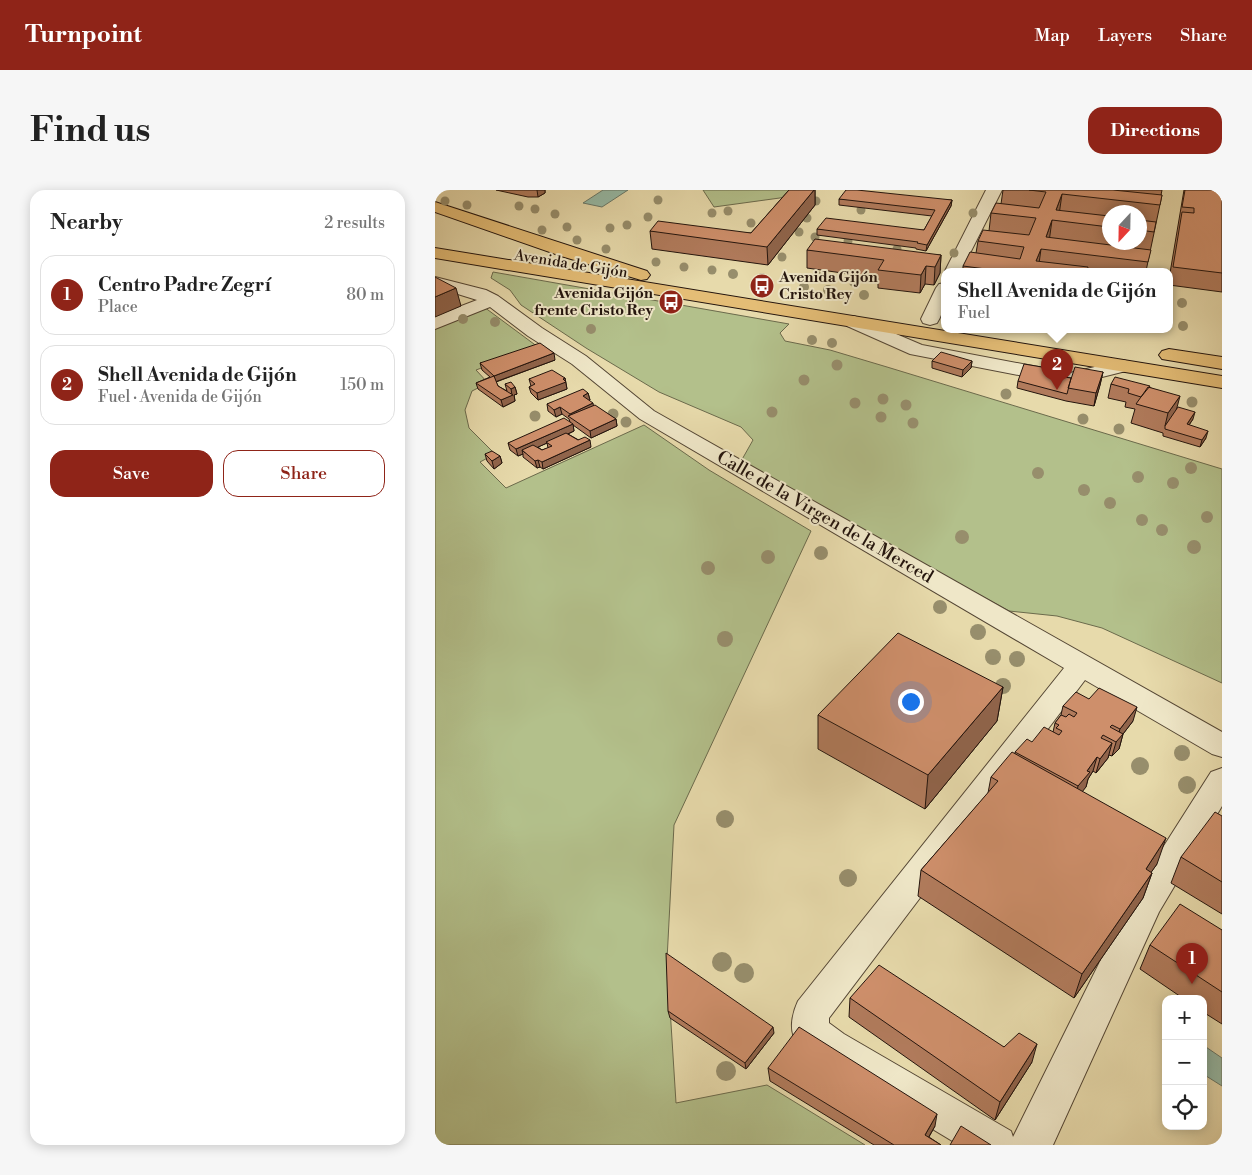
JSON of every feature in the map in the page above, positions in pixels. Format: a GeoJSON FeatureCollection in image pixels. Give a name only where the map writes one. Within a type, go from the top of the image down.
{"type":"FeatureCollection","features":[{"type":"Feature","properties":{"kind":"main road"},"geometry":{"type":"LineString","coordinates":[[435,207],[641,274]]}},
{"type":"Feature","properties":{"kind":"main road","name":"Avenida de Gijón"},"geometry":{"type":"LineString","coordinates":[[435,243],[937,320]]}},
{"type":"Feature","properties":{"kind":"main road","name":"Avenida de Gijón"},"geometry":{"type":"LineString","coordinates":[[435,253],[1222,382]]}},
{"type":"Feature","properties":{"kind":"main road"},"geometry":{"type":"LineString","coordinates":[[1021,333],[1222,363]]}},
{"type":"Feature","properties":{"kind":"street"},"geometry":{"type":"LineString","coordinates":[[955,268],[994,190]]}},
{"type":"Feature","properties":{"kind":"street","name":"Calle de la Virgen de la Merced"},"geometry":{"type":"LineString","coordinates":[[435,282],[480,294],[493,300],[535,332],[579,360],[647,415],[1222,746]]}},
{"type":"Feature","properties":{"kind":"street"},"geometry":{"type":"LineString","coordinates":[[435,323],[493,300]]}},
{"type":"Feature","properties":{"kind":"street"},"geometry":{"type":"LineString","coordinates":[[937,320],[941,304]]}},
{"type":"Feature","properties":{"kind":"street"},"geometry":{"type":"LineString","coordinates":[[854,322],[917,350],[936,363]]}},
{"type":"Feature","properties":{"kind":"street"},"geometry":{"type":"LineString","coordinates":[[917,350],[1070,379]]}},
{"type":"Feature","properties":{"kind":"street"},"geometry":{"type":"LineString","coordinates":[[966,372],[1039,386],[1123,366]]}},
{"type":"Feature","properties":{"kind":"street"},"geometry":{"type":"LineString","coordinates":[[997,1145],[831,1047],[811,1032],[811,1013],[1081,665]]}},
{"type":"Feature","properties":{"kind":"street"},"geometry":{"type":"LineString","coordinates":[[1030,1145],[1035,1139],[1146,904],[1222,780]]}},
{"type":"Feature","properties":{"kind":"shaded area"},"geometry":{"type":"Polygon","coordinates":[[[603,190],[628,190],[602,207],[583,203],[603,190]]]}},
{"type":"Feature","properties":{"kind":"shaded area"},"geometry":{"type":"Polygon","coordinates":[[[703,190],[806,190],[809,194],[714,207],[703,190]]]}},
{"type":"Feature","properties":{"kind":"shaded area"},"geometry":{"type":"Polygon","coordinates":[[[493,272],[789,324],[780,333],[785,341],[830,350],[1222,469],[1222,683],[1102,628],[1057,616],[1009,611],[740,463],[753,440],[741,427],[659,392],[586,348],[521,305],[510,290],[491,278],[493,272]]]}},
{"type":"Feature","properties":{"kind":"shaded area"},"geometry":{"type":"Polygon","coordinates":[[[484,307],[538,347],[476,370],[488,383],[472,391],[465,410],[469,428],[495,454],[480,462],[506,488],[644,425],[709,470],[811,531],[674,825],[667,960],[676,1103],[767,1085],[865,1145],[435,1145],[435,327],[484,307]]]}},
{"type":"Feature","properties":{"kind":"shaded area"},"geometry":{"type":"Polygon","coordinates":[[[1207,1048],[1222,1058],[1222,1086],[1207,1077],[1207,1048]]]}},
{"type":"Feature","properties":{"kind":"building"},"geometry":{"type":"Polygon","coordinates":[[[789,190],[814,190],[767,247],[650,231],[658,221],[751,233],[789,190]]]}},
{"type":"Feature","properties":{"kind":"building"},"geometry":{"type":"Polygon","coordinates":[[[846,190],[952,200],[927,245],[918,242],[817,229],[826,218],[924,230],[935,210],[839,199],[846,190]]]}},
{"type":"Feature","properties":{"kind":"building"},"geometry":{"type":"Polygon","coordinates":[[[1029,190],[1113,190],[1162,195],[1160,205],[1062,194],[1056,210],[1102,215],[1102,226],[1052,220],[1046,237],[1102,244],[1102,250],[1151,250],[1148,262],[1041,249],[1036,261],[1088,268],[978,268],[963,266],[970,252],[1020,259],[1024,247],[978,241],[983,230],[1029,235],[1036,218],[991,213],[996,203],[1039,208],[1046,192],[1029,190]]]}},
{"type":"Feature","properties":{"kind":"building"},"geometry":{"type":"Polygon","coordinates":[[[1185,190],[1222,190],[1222,273],[1173,267],[1182,212],[1194,213],[1194,208],[1182,207],[1185,190]]]}},
{"type":"Feature","properties":{"kind":"building"},"geometry":{"type":"Polygon","coordinates":[[[1147,221],[1156,222],[1154,232],[1147,231],[1147,221]]]}},
{"type":"Feature","properties":{"kind":"building"},"geometry":{"type":"Polygon","coordinates":[[[815,239],[941,255],[935,267],[926,266],[921,275],[878,270],[884,260],[807,250],[815,239]]]}},
{"type":"Feature","properties":{"kind":"building"},"geometry":{"type":"Polygon","coordinates":[[[435,277],[456,288],[435,297],[435,277]]]}},
{"type":"Feature","properties":{"kind":"building"},"geometry":{"type":"Polygon","coordinates":[[[540,343],[554,353],[494,376],[480,363],[540,343]]]}},
{"type":"Feature","properties":{"kind":"building"},"geometry":{"type":"Polygon","coordinates":[[[941,352],[972,361],[963,370],[932,361],[941,352]]]}},
{"type":"Feature","properties":{"kind":"building"},"geometry":{"type":"Polygon","coordinates":[[[1024,364],[1054,369],[1051,375],[1071,378],[1067,394],[1018,381],[1024,364]]]}},
{"type":"Feature","properties":{"kind":"building"},"geometry":{"type":"Polygon","coordinates":[[[1075,367],[1103,372],[1096,393],[1068,388],[1075,367]]]}},
{"type":"Feature","properties":{"kind":"building"},"geometry":{"type":"Polygon","coordinates":[[[552,370],[565,378],[563,379],[566,382],[537,393],[529,387],[535,384],[529,379],[552,370]]]}},
{"type":"Feature","properties":{"kind":"building"},"geometry":{"type":"Polygon","coordinates":[[[494,376],[498,386],[513,395],[501,400],[476,383],[494,376]]]}},
{"type":"Feature","properties":{"kind":"building"},"geometry":{"type":"Polygon","coordinates":[[[1115,377],[1150,386],[1141,397],[1128,393],[1129,389],[1111,384],[1115,377]]]}},
{"type":"Feature","properties":{"kind":"building"},"geometry":{"type":"Polygon","coordinates":[[[511,382],[515,387],[511,389],[505,384],[511,382]]]}},
{"type":"Feature","properties":{"kind":"building"},"geometry":{"type":"Polygon","coordinates":[[[1148,387],[1180,396],[1168,413],[1136,404],[1148,387]]]}},
{"type":"Feature","properties":{"kind":"building"},"geometry":{"type":"Polygon","coordinates":[[[583,389],[588,393],[583,396],[593,403],[570,414],[560,407],[554,410],[547,404],[583,389]]]}},
{"type":"Feature","properties":{"kind":"building"},"geometry":{"type":"Polygon","coordinates":[[[595,405],[616,419],[590,431],[568,416],[595,405]]]}},
{"type":"Feature","properties":{"kind":"building"},"geometry":{"type":"Polygon","coordinates":[[[1178,407],[1195,412],[1187,424],[1208,431],[1202,440],[1165,429],[1165,426],[1178,407]]]}},
{"type":"Feature","properties":{"kind":"building"},"geometry":{"type":"Polygon","coordinates":[[[564,418],[573,424],[516,449],[508,443],[564,418]]]}},
{"type":"Feature","properties":{"kind":"building"},"geometry":{"type":"Polygon","coordinates":[[[566,433],[578,440],[585,437],[590,440],[542,462],[535,461],[522,450],[533,445],[542,450],[552,446],[546,442],[566,433]]]}},
{"type":"Feature","properties":{"kind":"building"},"geometry":{"type":"Polygon","coordinates":[[[492,451],[500,456],[492,461],[485,454],[492,451]]]}},
{"type":"Feature","properties":{"kind":"building"},"geometry":{"type":"Polygon","coordinates":[[[898,633],[1003,687],[928,775],[818,715],[898,633]]]}},
{"type":"Feature","properties":{"kind":"building"},"geometry":{"type":"Polygon","coordinates":[[[1099,688],[1137,707],[1120,729],[1112,725],[1110,727],[1123,734],[1116,742],[1103,735],[1101,738],[1112,743],[1100,759],[1097,757],[1087,771],[1090,772],[1078,786],[1015,752],[1027,739],[1032,742],[1044,727],[1059,735],[1062,731],[1056,728],[1059,725],[1055,723],[1061,715],[1066,717],[1069,714],[1074,717],[1077,713],[1063,706],[1076,692],[1089,699],[1099,688]]]}},
{"type":"Feature","properties":{"kind":"building"},"geometry":{"type":"Polygon","coordinates":[[[1012,752],[1166,838],[1146,869],[1152,873],[1082,974],[921,870],[998,781],[991,777],[1012,752]]]}},
{"type":"Feature","properties":{"kind":"building"},"geometry":{"type":"Polygon","coordinates":[[[1215,812],[1222,816],[1222,882],[1181,857],[1215,812]]]}},
{"type":"Feature","properties":{"kind":"building"},"geometry":{"type":"Polygon","coordinates":[[[1180,904],[1222,930],[1222,992],[1150,945],[1180,904]]]}},
{"type":"Feature","properties":{"kind":"building"},"geometry":{"type":"Polygon","coordinates":[[[666,953],[773,1027],[745,1063],[668,1011],[666,953]]]}},
{"type":"Feature","properties":{"kind":"building"},"geometry":{"type":"Polygon","coordinates":[[[879,965],[1004,1047],[1019,1033],[1037,1044],[1000,1102],[850,998],[879,965]]]}},
{"type":"Feature","properties":{"kind":"building"},"geometry":{"type":"Polygon","coordinates":[[[799,1027],[937,1114],[925,1135],[941,1145],[894,1145],[768,1068],[799,1027]]]}},
{"type":"Feature","properties":{"kind":"building"},"geometry":{"type":"Polygon","coordinates":[[[961,1126],[991,1145],[950,1145],[961,1126]]]}},
{"type":"Feature","properties":{"kind":"place","name":"Avenida Gijón Cristo Rey"},"geometry":{"type":"Point","coordinates":[762,286]}},
{"type":"Feature","properties":{"kind":"place","name":"Avenida Gijón frente Cristo Rey"},"geometry":{"type":"Point","coordinates":[671,302]}},
{"type":"Feature","properties":{"kind":"place","name":"Shell Avenida de Gijón"},"geometry":{"type":"Point","coordinates":[1057,390]}},
{"type":"Feature","properties":{"kind":"place","name":"Centro Padre Zegrí"},"geometry":{"type":"Point","coordinates":[1192,984]}}]}
